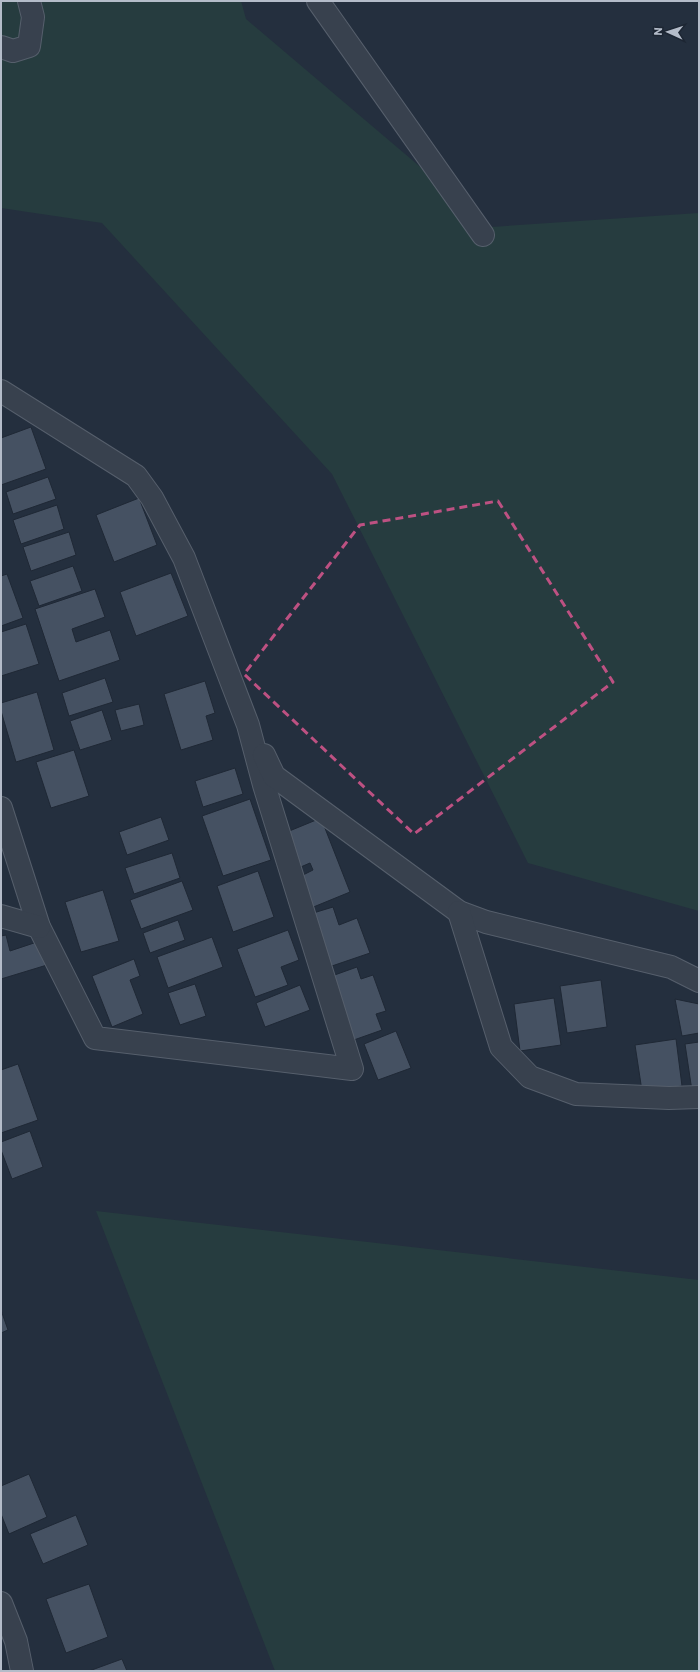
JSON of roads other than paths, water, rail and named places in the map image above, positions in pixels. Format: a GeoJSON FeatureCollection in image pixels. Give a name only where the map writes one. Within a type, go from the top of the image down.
{"type":"FeatureCollection","features":[{"type":"Feature","properties":{"kind":"street"},"geometry":{"type":"LineString","coordinates":[[1,47],[13,52],[29,46],[33,16],[30,1]]}},
{"type":"Feature","properties":{"kind":"street"},"geometry":{"type":"LineString","coordinates":[[318,1],[483,235]]}},
{"type":"Feature","properties":{"kind":"street"},"geometry":{"type":"LineString","coordinates":[[1,391],[136,476],[152,498],[184,558],[248,725],[264,785],[352,1069],[95,1038],[39,927],[1,808]]}},
{"type":"Feature","properties":{"kind":"street"},"geometry":{"type":"LineString","coordinates":[[248,725],[274,776],[459,912],[486,922],[671,968],[699,981]]}},
{"type":"Feature","properties":{"kind":"street"},"geometry":{"type":"LineString","coordinates":[[459,912],[501,1047],[530,1077],[576,1094],[669,1098],[699,1097]]}},
{"type":"Feature","properties":{"kind":"street"},"geometry":{"type":"LineString","coordinates":[[1,916],[39,927]]}},
{"type":"Feature","properties":{"kind":"street"},"geometry":{"type":"LineString","coordinates":[[1,1604],[16,1641],[22,1671]]}}]}
